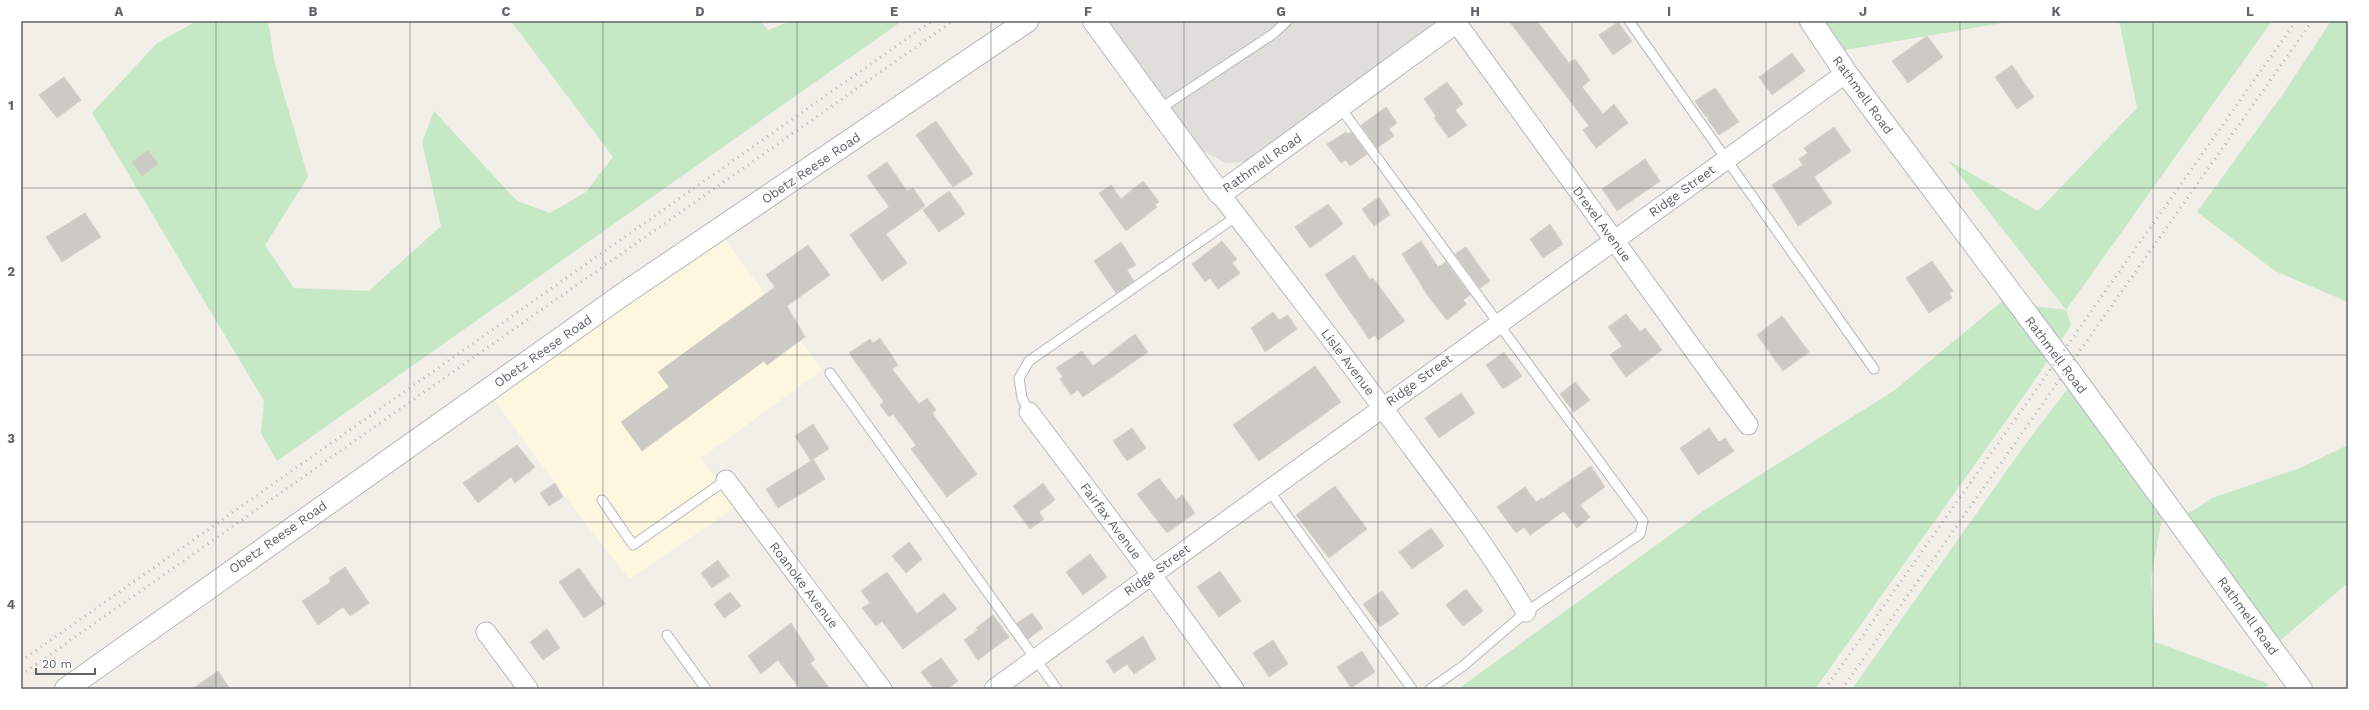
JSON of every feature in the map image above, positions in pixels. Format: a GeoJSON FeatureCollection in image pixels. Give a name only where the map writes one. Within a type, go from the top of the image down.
{"type":"FeatureCollection","features":[{"type":"Feature","properties":{"kind":"street","name":"Obetz Reese Road"},"geometry":{"type":"LineString","coordinates":[[66,689],[625,293],[1027,21]]}},
{"type":"Feature","properties":{"kind":"street","name":"Rathmell Road"},"geometry":{"type":"LineString","coordinates":[[1094,21],[1220,194],[1457,22]]}},
{"type":"Feature","properties":{"kind":"street","name":"Rathmell Road"},"geometry":{"type":"LineString","coordinates":[[1811,21],[1846,73],[2070,372],[2301,689]]}},
{"type":"Feature","properties":{"kind":"street","name":"Drexel Avenue"},"geometry":{"type":"LineString","coordinates":[[1457,22],[1748,425]]}},
{"type":"Feature","properties":{"kind":"street","name":"Ridge Street"},"geometry":{"type":"LineString","coordinates":[[994,689],[1496,324],[1846,73]]}},
{"type":"Feature","properties":{"kind":"street","name":"Lisle Avenue"},"geometry":{"type":"LineString","coordinates":[[1220,194],[1382,407],[1500,568],[1526,612]]}},
{"type":"Feature","properties":{"kind":"street","name":"Fairfax Avenue"},"geometry":{"type":"LineString","coordinates":[[1029,412],[1151,574],[1234,689]]}},
{"type":"Feature","properties":{"kind":"street","name":"Roanoke Avenue"},"geometry":{"type":"LineString","coordinates":[[726,480],[882,689]]}},
{"type":"Feature","properties":{"kind":"street"},"geometry":{"type":"LineString","coordinates":[[486,632],[528,689]]}},
{"type":"Feature","properties":{"kind":"lane"},"geometry":{"type":"LineString","coordinates":[[1158,110],[1273,34],[1287,21]]}},
{"type":"Feature","properties":{"kind":"lane"},"geometry":{"type":"LineString","coordinates":[[1629,21],[1874,369]]}},
{"type":"Feature","properties":{"kind":"lane"},"geometry":{"type":"LineString","coordinates":[[1340,107],[1496,324],[1643,521],[1640,534],[1526,612],[1463,666],[1430,689]]}},
{"type":"Feature","properties":{"kind":"lane"},"geometry":{"type":"LineString","coordinates":[[1029,412],[1022,398],[1018,378],[1029,361],[1237,216]]}},
{"type":"Feature","properties":{"kind":"lane"},"geometry":{"type":"LineString","coordinates":[[830,373],[1057,689]]}},
{"type":"Feature","properties":{"kind":"lane"},"geometry":{"type":"LineString","coordinates":[[602,500],[633,545],[726,480]]}},
{"type":"Feature","properties":{"kind":"lane"},"geometry":{"type":"LineString","coordinates":[[1268,490],[1412,689]]}},
{"type":"Feature","properties":{"kind":"lane"},"geometry":{"type":"LineString","coordinates":[[667,635],[706,689]]}},
{"type":"Feature","properties":{"kind":"shaded area"},"geometry":{"type":"Polygon","coordinates":[[[1105,21],[1441,21],[1246,162],[1226,163],[1198,148],[1105,21]]]}},
{"type":"Feature","properties":{"kind":"shaded area"},"geometry":{"type":"Polygon","coordinates":[[[723,238],[822,370],[701,458],[736,507],[629,579],[578,514],[492,397],[723,238]]]}},
{"type":"Feature","properties":{"kind":"green space"},"geometry":{"type":"Polygon","coordinates":[[[197,21],[268,21],[275,64],[308,177],[265,245],[294,288],[369,291],[441,226],[422,142],[434,111],[517,201],[550,213],[586,192],[613,157],[511,21],[760,21],[768,30],[791,21],[902,21],[277,461],[261,433],[264,401],[92,113],[157,43],[197,21]]]}},
{"type":"Feature","properties":{"kind":"green space"},"geometry":{"type":"Polygon","coordinates":[[[1825,21],[2001,21],[2002,23],[1845,50],[1825,21]]]}},
{"type":"Feature","properties":{"kind":"green space"},"geometry":{"type":"Polygon","coordinates":[[[2117,21],[2272,21],[2066,310],[1949,161],[2038,211],[2137,108],[2120,25],[2117,21]]]}},
{"type":"Feature","properties":{"kind":"green space"},"geometry":{"type":"Polygon","coordinates":[[[2331,21],[2348,21],[2348,302],[2275,271],[2197,212],[2283,94],[2331,21]]]}},
{"type":"Feature","properties":{"kind":"green space"},"geometry":{"type":"Polygon","coordinates":[[[2001,302],[2066,310],[2071,325],[2035,380],[1815,689],[1458,689],[1706,509],[1895,390],[2001,302]]]}},
{"type":"Feature","properties":{"kind":"green space"},"geometry":{"type":"Polygon","coordinates":[[[2068,388],[2162,519],[2151,578],[2155,642],[2269,684],[2262,689],[1852,689],[2025,445],[2068,388]]]}},
{"type":"Feature","properties":{"kind":"green space"},"geometry":{"type":"Polygon","coordinates":[[[2348,445],[2348,583],[2278,642],[2186,515],[2212,498],[2300,468],[2348,445]]]}},
{"type":"Feature","properties":{"kind":"building"},"geometry":{"type":"Polygon","coordinates":[[[1509,21],[1537,21],[1569,63],[1575,59],[1590,80],[1582,87],[1603,114],[1614,104],[1628,123],[1596,148],[1583,130],[1589,126],[1509,21]]]}},
{"type":"Feature","properties":{"kind":"building"},"geometry":{"type":"Polygon","coordinates":[[[1618,22],[1632,41],[1613,55],[1599,35],[1618,22]]]}},
{"type":"Feature","properties":{"kind":"building"},"geometry":{"type":"Polygon","coordinates":[[[1927,36],[1943,57],[1908,83],[1892,61],[1927,36]]]}},
{"type":"Feature","properties":{"kind":"building"},"geometry":{"type":"Polygon","coordinates":[[[1792,53],[1805,71],[1772,95],[1759,77],[1792,53]]]}},
{"type":"Feature","properties":{"kind":"building"},"geometry":{"type":"Polygon","coordinates":[[[2012,65],[2034,97],[2017,109],[1995,77],[2012,65]]]}},
{"type":"Feature","properties":{"kind":"building"},"geometry":{"type":"Polygon","coordinates":[[[64,77],[81,100],[57,118],[39,95],[64,77]]]}},
{"type":"Feature","properties":{"kind":"building"},"geometry":{"type":"Polygon","coordinates":[[[1447,82],[1463,104],[1455,110],[1467,125],[1449,138],[1434,118],[1436,116],[1424,99],[1447,82]]]}},
{"type":"Feature","properties":{"kind":"building"},"geometry":{"type":"Polygon","coordinates":[[[1715,88],[1739,122],[1719,135],[1708,120],[1708,115],[1706,117],[1695,101],[1715,88]]]}},
{"type":"Feature","properties":{"kind":"building"},"geometry":{"type":"Polygon","coordinates":[[[1386,107],[1397,123],[1389,129],[1394,136],[1377,148],[1361,125],[1386,107]]]}},
{"type":"Feature","properties":{"kind":"building"},"geometry":{"type":"Polygon","coordinates":[[[936,121],[973,174],[953,187],[916,135],[936,121]]]}},
{"type":"Feature","properties":{"kind":"building"},"geometry":{"type":"Polygon","coordinates":[[[1834,127],[1851,151],[1814,177],[1832,203],[1798,226],[1772,185],[1803,165],[1799,159],[1808,153],[1804,148],[1834,127]]]}},
{"type":"Feature","properties":{"kind":"building"},"geometry":{"type":"Polygon","coordinates":[[[1346,132],[1348,134],[1351,132],[1367,154],[1350,166],[1346,160],[1341,163],[1327,144],[1346,132]]]}},
{"type":"Feature","properties":{"kind":"building"},"geometry":{"type":"Polygon","coordinates":[[[148,150],[158,164],[142,176],[132,162],[148,150]]]}},
{"type":"Feature","properties":{"kind":"building"},"geometry":{"type":"Polygon","coordinates":[[[1645,159],[1660,181],[1617,211],[1602,189],[1645,159]]]}},
{"type":"Feature","properties":{"kind":"building"},"geometry":{"type":"Polygon","coordinates":[[[887,162],[907,191],[913,188],[925,206],[886,234],[907,263],[882,281],[850,235],[889,207],[867,176],[887,162]]]}},
{"type":"Feature","properties":{"kind":"building"},"geometry":{"type":"Polygon","coordinates":[[[1143,181],[1159,202],[1155,205],[1157,207],[1126,231],[1099,193],[1111,185],[1121,199],[1143,181]]]}},
{"type":"Feature","properties":{"kind":"building"},"geometry":{"type":"Polygon","coordinates":[[[949,191],[965,214],[939,232],[923,210],[949,191]]]}},
{"type":"Feature","properties":{"kind":"building"},"geometry":{"type":"Polygon","coordinates":[[[1379,197],[1390,215],[1374,226],[1362,209],[1379,197]]]}},
{"type":"Feature","properties":{"kind":"building"},"geometry":{"type":"Polygon","coordinates":[[[1328,204],[1343,224],[1310,248],[1295,227],[1328,204]]]}},
{"type":"Feature","properties":{"kind":"building"},"geometry":{"type":"Polygon","coordinates":[[[85,213],[101,237],[62,262],[46,237],[85,213]]]}},
{"type":"Feature","properties":{"kind":"building"},"geometry":{"type":"Polygon","coordinates":[[[1550,224],[1563,244],[1543,258],[1530,239],[1550,224]]]}},
{"type":"Feature","properties":{"kind":"building"},"geometry":{"type":"Polygon","coordinates":[[[1222,241],[1237,259],[1232,263],[1240,273],[1218,289],[1210,278],[1205,282],[1192,264],[1222,241]]]}},
{"type":"Feature","properties":{"kind":"building"},"geometry":{"type":"Polygon","coordinates":[[[1421,241],[1438,267],[1446,262],[1470,295],[1463,300],[1467,304],[1447,320],[1428,296],[1402,254],[1421,241]]]}},
{"type":"Feature","properties":{"kind":"building"},"geometry":{"type":"Polygon","coordinates":[[[1121,242],[1136,265],[1127,270],[1134,281],[1116,293],[1094,261],[1121,242]]]}},
{"type":"Feature","properties":{"kind":"building"},"geometry":{"type":"Polygon","coordinates":[[[808,245],[830,275],[787,306],[805,337],[767,365],[764,361],[642,451],[621,422],[669,387],[658,372],[775,287],[766,275],[808,245]]]}},
{"type":"Feature","properties":{"kind":"building"},"geometry":{"type":"Polygon","coordinates":[[[1466,247],[1490,281],[1480,288],[1455,254],[1466,247]]]}},
{"type":"Feature","properties":{"kind":"building"},"geometry":{"type":"Polygon","coordinates":[[[1354,255],[1370,280],[1373,278],[1405,321],[1378,340],[1375,335],[1369,339],[1325,275],[1354,255]]]}},
{"type":"Feature","properties":{"kind":"building"},"geometry":{"type":"Polygon","coordinates":[[[1932,261],[1953,291],[1949,293],[1952,298],[1929,313],[1906,278],[1932,261]]]}},
{"type":"Feature","properties":{"kind":"building"},"geometry":{"type":"Polygon","coordinates":[[[1273,312],[1279,320],[1288,315],[1297,329],[1265,352],[1251,328],[1273,312]]]}},
{"type":"Feature","properties":{"kind":"building"},"geometry":{"type":"Polygon","coordinates":[[[1626,314],[1640,332],[1645,328],[1662,350],[1626,377],[1610,355],[1622,346],[1608,327],[1626,314]]]}},
{"type":"Feature","properties":{"kind":"building"},"geometry":{"type":"Polygon","coordinates":[[[1782,316],[1809,352],[1783,371],[1757,335],[1782,316]]]}},
{"type":"Feature","properties":{"kind":"building"},"geometry":{"type":"Polygon","coordinates":[[[1135,334],[1148,352],[1083,397],[1078,390],[1071,395],[1060,379],[1063,377],[1056,368],[1082,351],[1093,366],[1135,334]]]}},
{"type":"Feature","properties":{"kind":"building"},"geometry":{"type":"Polygon","coordinates":[[[880,338],[898,365],[892,369],[919,404],[927,398],[936,410],[932,413],[977,474],[947,497],[911,449],[916,445],[893,414],[889,417],[880,405],[884,402],[849,353],[870,339],[873,343],[880,338]]]}},
{"type":"Feature","properties":{"kind":"building"},"geometry":{"type":"Polygon","coordinates":[[[1504,352],[1522,376],[1503,389],[1486,365],[1504,352]]]}},
{"type":"Feature","properties":{"kind":"building"},"geometry":{"type":"Polygon","coordinates":[[[1315,366],[1341,402],[1259,461],[1233,425],[1315,366]]]}},
{"type":"Feature","properties":{"kind":"building"},"geometry":{"type":"Polygon","coordinates":[[[1575,382],[1590,400],[1574,412],[1560,394],[1575,382]]]}},
{"type":"Feature","properties":{"kind":"building"},"geometry":{"type":"Polygon","coordinates":[[[1461,393],[1475,413],[1439,438],[1425,418],[1461,393]]]}},
{"type":"Feature","properties":{"kind":"building"},"geometry":{"type":"Polygon","coordinates":[[[813,424],[829,449],[813,459],[825,479],[778,508],[766,489],[811,461],[795,436],[813,424]]]}},
{"type":"Feature","properties":{"kind":"building"},"geometry":{"type":"Polygon","coordinates":[[[1132,428],[1146,448],[1127,461],[1113,441],[1132,428]]]}},
{"type":"Feature","properties":{"kind":"building"},"geometry":{"type":"Polygon","coordinates":[[[1709,428],[1719,442],[1725,438],[1734,451],[1698,475],[1680,448],[1709,428]]]}},
{"type":"Feature","properties":{"kind":"building"},"geometry":{"type":"Polygon","coordinates":[[[517,445],[535,467],[515,483],[511,477],[478,503],[463,483],[517,445]]]}},
{"type":"Feature","properties":{"kind":"building"},"geometry":{"type":"Polygon","coordinates":[[[1591,466],[1605,487],[1580,505],[1590,517],[1577,528],[1564,511],[1530,535],[1524,527],[1516,533],[1497,507],[1525,487],[1536,502],[1542,498],[1543,499],[1591,466]]]}},
{"type":"Feature","properties":{"kind":"building"},"geometry":{"type":"Polygon","coordinates":[[[1159,478],[1176,500],[1182,495],[1195,513],[1167,533],[1137,494],[1159,478]]]}},
{"type":"Feature","properties":{"kind":"building"},"geometry":{"type":"Polygon","coordinates":[[[555,483],[563,497],[549,506],[540,493],[555,483]]]}},
{"type":"Feature","properties":{"kind":"building"},"geometry":{"type":"Polygon","coordinates":[[[1043,483],[1055,500],[1039,512],[1044,519],[1030,529],[1013,506],[1043,483]]]}},
{"type":"Feature","properties":{"kind":"building"},"geometry":{"type":"Polygon","coordinates":[[[1335,486],[1367,529],[1329,558],[1296,515],[1335,486]]]}},
{"type":"Feature","properties":{"kind":"building"},"geometry":{"type":"Polygon","coordinates":[[[1431,528],[1444,546],[1412,569],[1399,552],[1431,528]]]}},
{"type":"Feature","properties":{"kind":"building"},"geometry":{"type":"Polygon","coordinates":[[[909,542],[922,559],[906,573],[892,556],[909,542]]]}},
{"type":"Feature","properties":{"kind":"building"},"geometry":{"type":"Polygon","coordinates":[[[1090,554],[1107,577],[1083,595],[1066,572],[1090,554]]]}},
{"type":"Feature","properties":{"kind":"building"},"geometry":{"type":"Polygon","coordinates":[[[718,560],[729,576],[712,588],[701,573],[718,560]]]}},
{"type":"Feature","properties":{"kind":"building"},"geometry":{"type":"Polygon","coordinates":[[[345,567],[369,603],[350,616],[343,607],[318,625],[302,601],[331,582],[329,578],[345,567]]]}},
{"type":"Feature","properties":{"kind":"building"},"geometry":{"type":"Polygon","coordinates":[[[579,568],[605,604],[584,618],[559,582],[579,568]]]}},
{"type":"Feature","properties":{"kind":"building"},"geometry":{"type":"Polygon","coordinates":[[[1220,571],[1241,601],[1219,617],[1197,587],[1220,571]]]}},
{"type":"Feature","properties":{"kind":"building"},"geometry":{"type":"Polygon","coordinates":[[[887,572],[917,614],[944,593],[957,609],[903,649],[882,621],[876,626],[862,608],[870,603],[861,591],[887,572]]]}},
{"type":"Feature","properties":{"kind":"building"},"geometry":{"type":"Polygon","coordinates":[[[1466,589],[1483,611],[1463,626],[1446,605],[1466,589]]]}},
{"type":"Feature","properties":{"kind":"building"},"geometry":{"type":"Polygon","coordinates":[[[1382,591],[1399,614],[1380,627],[1363,604],[1382,591]]]}},
{"type":"Feature","properties":{"kind":"building"},"geometry":{"type":"Polygon","coordinates":[[[730,592],[741,606],[724,618],[714,604],[730,592]]]}},
{"type":"Feature","properties":{"kind":"building"},"geometry":{"type":"Polygon","coordinates":[[[1032,613],[1043,628],[1028,639],[1017,623],[1032,613]]]}},
{"type":"Feature","properties":{"kind":"building"},"geometry":{"type":"Polygon","coordinates":[[[993,615],[1009,637],[978,660],[964,640],[978,630],[976,628],[993,615]]]}},
{"type":"Feature","properties":{"kind":"building"},"geometry":{"type":"Polygon","coordinates":[[[791,623],[815,660],[810,663],[830,689],[800,689],[778,660],[761,674],[748,656],[791,623]]]}},
{"type":"Feature","properties":{"kind":"building"},"geometry":{"type":"Polygon","coordinates":[[[547,629],[560,648],[543,660],[530,642],[547,629]]]}},
{"type":"Feature","properties":{"kind":"building"},"geometry":{"type":"Polygon","coordinates":[[[1143,636],[1156,659],[1134,674],[1127,664],[1114,673],[1106,661],[1143,636]]]}},
{"type":"Feature","properties":{"kind":"building"},"geometry":{"type":"Polygon","coordinates":[[[1273,640],[1288,664],[1269,677],[1253,653],[1273,640]]]}},
{"type":"Feature","properties":{"kind":"building"},"geometry":{"type":"Polygon","coordinates":[[[1362,651],[1375,672],[1351,688],[1337,667],[1362,651]]]}},
{"type":"Feature","properties":{"kind":"building"},"geometry":{"type":"Polygon","coordinates":[[[941,658],[958,681],[948,689],[934,689],[921,672],[941,658]]]}},
{"type":"Feature","properties":{"kind":"building"},"geometry":{"type":"Polygon","coordinates":[[[218,671],[230,689],[192,689],[218,671]]]}},
{"type":"Feature","properties":{"kind":"railway"},"geometry":{"type":"LineString","coordinates":[[21,661],[932,21]]}},
{"type":"Feature","properties":{"kind":"railway"},"geometry":{"type":"LineString","coordinates":[[21,675],[953,21]]}},
{"type":"Feature","properties":{"kind":"railway"},"geometry":{"type":"LineString","coordinates":[[1825,689],[2296,21]]}},
{"type":"Feature","properties":{"kind":"railway"},"geometry":{"type":"LineString","coordinates":[[1842,689],[2312,21]]}}]}
